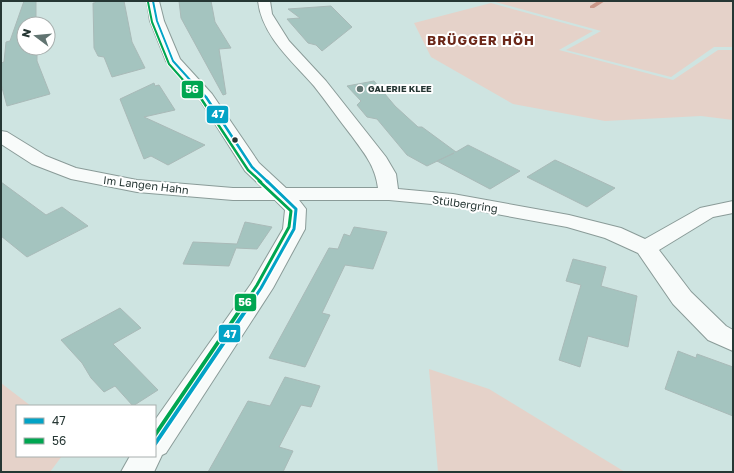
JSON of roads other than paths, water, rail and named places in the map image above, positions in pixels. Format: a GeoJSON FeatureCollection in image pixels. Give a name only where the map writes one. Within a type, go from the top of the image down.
{"type":"FeatureCollection","features":[{"type":"Feature","properties":{"kind":"street"},"geometry":{"type":"LineString","coordinates":[[153,1],[157,21],[173,61],[206,97],[252,167],[296,209],[294,229],[261,288],[156,443]]}},
{"type":"Feature","properties":{"kind":"street"},"geometry":{"type":"LineString","coordinates":[[264,1],[266,14],[283,43],[320,84],[377,156],[386,174],[389,194]]}},
{"type":"Feature","properties":{"kind":"street","name":"Im Langen Hahn"},"geometry":{"type":"LineString","coordinates":[[1,136],[50,166],[101,180],[137,186],[233,194],[278,193]]}},
{"type":"Feature","properties":{"kind":"street","name":"Stülbergring"},"geometry":{"type":"LineString","coordinates":[[278,193],[389,194],[454,200],[569,221],[613,233],[646,248],[682,298],[717,333],[733,341]]}},
{"type":"Feature","properties":{"kind":"street"},"geometry":{"type":"LineString","coordinates":[[646,248],[707,212],[733,207]]}},
{"type":"Feature","properties":{"kind":"street"},"geometry":{"type":"LineString","coordinates":[[137,472],[147,457]]}},
{"type":"Feature","properties":{"kind":"waterway"},"geometry":{"type":"LineString","coordinates":[[592,7],[602,1]]}},
{"type":"Feature","properties":{"kind":"place","name":"GALERIE KLEE"},"geometry":{"type":"Point","coordinates":[360,89]}},
{"type":"Feature","properties":{"kind":"district","name":"BRÜGGER HÖH"},"geometry":{"type":"Point","coordinates":[481,40]}}]}
